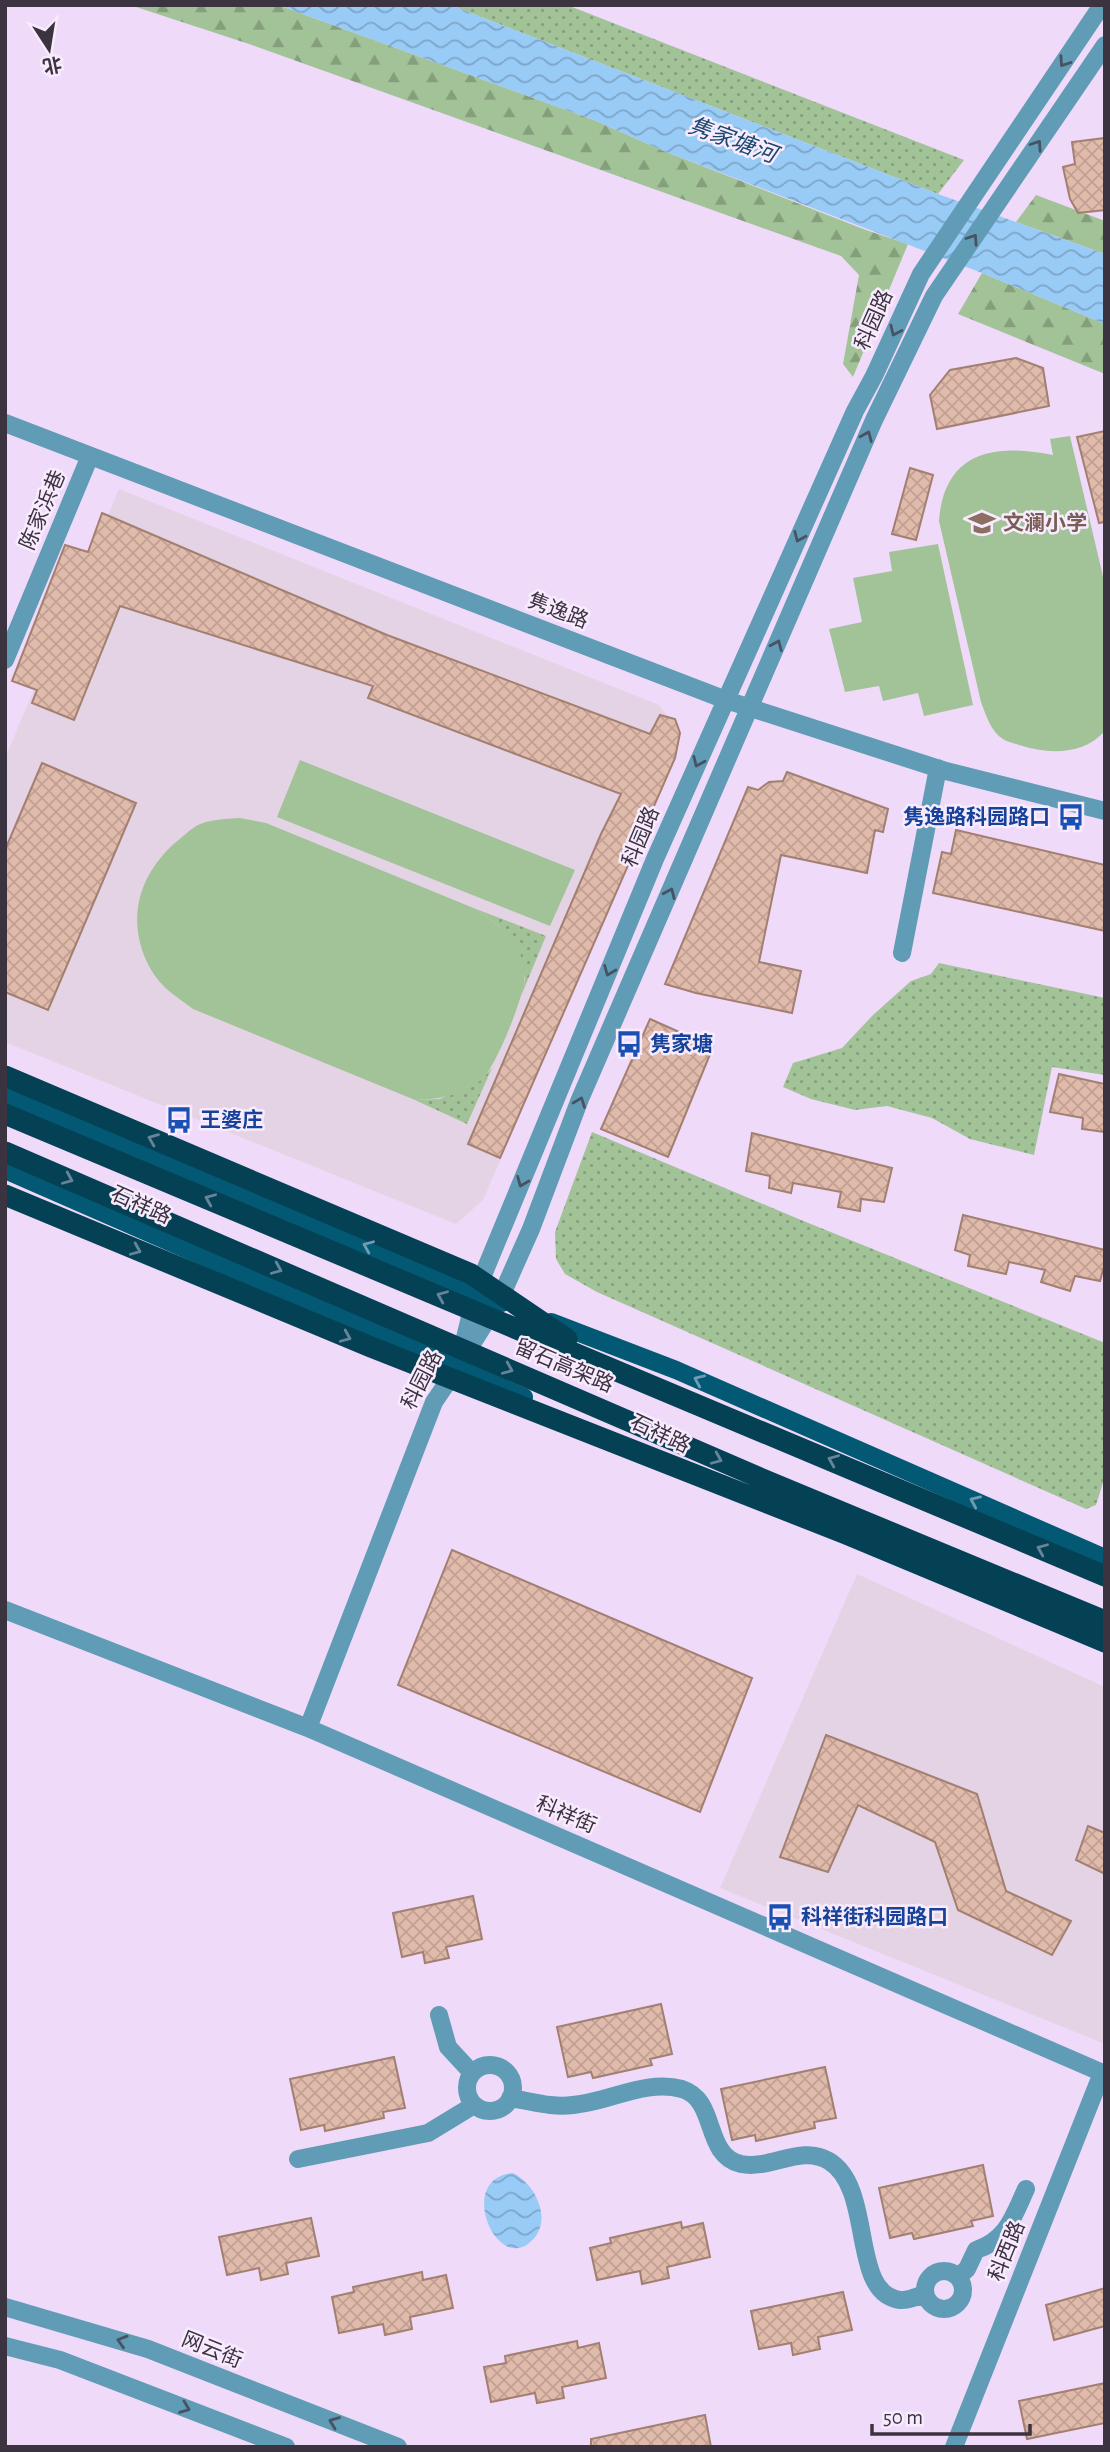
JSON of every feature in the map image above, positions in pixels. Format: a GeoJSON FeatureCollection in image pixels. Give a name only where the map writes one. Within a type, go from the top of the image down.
{"type":"FeatureCollection","features":[{"type":"Feature","properties":{"kind":"highway"},"geometry":{"type":"LineString","coordinates":[[5,1076],[471,1274],[607,1365]]}},
{"type":"Feature","properties":{"kind":"highway","name":"留石高架路"},"geometry":{"type":"LineString","coordinates":[[5,1114],[1105,1576]]}},
{"type":"Feature","properties":{"kind":"highway","name":"留石高架路"},"geometry":{"type":"LineString","coordinates":[[5,1152],[774,1484],[1105,1621]]}},
{"type":"Feature","properties":{"kind":"highway"},"geometry":{"type":"LineString","coordinates":[[5,1195],[371,1348],[846,1534],[1105,1642]]}},
{"type":"Feature","properties":{"kind":"main road"},"geometry":{"type":"LineString","coordinates":[[5,1095],[476,1292],[676,1370],[1105,1558]]}},
{"type":"Feature","properties":{"kind":"main road","name":"石祥路"},"geometry":{"type":"LineString","coordinates":[[5,1170],[458,1367],[771,1510],[1105,1651]]}},
{"type":"Feature","properties":{"kind":"street","name":"科园路"},"geometry":{"type":"LineString","coordinates":[[458,1367],[476,1292],[655,859],[855,411],[874,376],[914,287],[1102,5]]}},
{"type":"Feature","properties":{"kind":"street","name":"科园路"},"geometry":{"type":"LineString","coordinates":[[308,1728],[434,1402],[499,1301],[531,1229],[580,1099],[874,420],[934,296],[1105,45]]}},
{"type":"Feature","properties":{"kind":"street","name":"隽逸路"},"geometry":{"type":"LineString","coordinates":[[5,423],[726,700],[938,768],[1105,811]]}},
{"type":"Feature","properties":{"kind":"street","name":"陈家浜巷"},"geometry":{"type":"LineString","coordinates":[[5,660],[90,456]]}},
{"type":"Feature","properties":{"kind":"street"},"geometry":{"type":"LineString","coordinates":[[902,953],[938,768]]}},
{"type":"Feature","properties":{"kind":"street","name":"科祥街"},"geometry":{"type":"LineString","coordinates":[[5,1610],[308,1728],[1103,2073]]}},
{"type":"Feature","properties":{"kind":"street"},"geometry":{"type":"LineString","coordinates":[[439,2015],[448,2047],[472,2073]]}},
{"type":"Feature","properties":{"kind":"street"},"geometry":{"type":"LineString","coordinates":[[493,2065],[505,2070],[512,2080],[513,2092],[510,2098],[507,2104],[497,2110],[485,2110],[474,2105],[468,2095],[467,2084],[472,2073],[493,2065]]}},
{"type":"Feature","properties":{"kind":"street","name":"科西路"},"geometry":{"type":"LineString","coordinates":[[954,2447],[1103,2073]]}},
{"type":"Feature","properties":{"kind":"street"},"geometry":{"type":"LineString","coordinates":[[510,2098],[554,2105],[574,2105],[655,2086],[685,2090],[702,2103],[716,2143],[739,2164],[753,2165],[799,2155],[814,2155],[829,2161],[842,2171],[852,2186],[869,2270],[876,2284],[888,2296],[898,2300],[925,2294]]}},
{"type":"Feature","properties":{"kind":"street"},"geometry":{"type":"LineString","coordinates":[[298,2160],[428,2133],[474,2105]]}},
{"type":"Feature","properties":{"kind":"street"},"geometry":{"type":"LineString","coordinates":[[958,2277],[967,2269],[976,2250],[991,2246],[1005,2232],[1026,2189]]}},
{"type":"Feature","properties":{"kind":"street"},"geometry":{"type":"LineString","coordinates":[[943,2270],[958,2277],[963,2290],[960,2300],[952,2307],[942,2309],[933,2306],[925,2294],[927,2280],[934,2273],[943,2270]]}},
{"type":"Feature","properties":{"kind":"street","name":"网云街"},"geometry":{"type":"LineString","coordinates":[[5,2306],[148,2349],[398,2447]]}},
{"type":"Feature","properties":{"kind":"street"},"geometry":{"type":"LineString","coordinates":[[5,2346],[60,2360],[286,2447]]}},
{"type":"Feature","properties":{"kind":"shaded area"},"geometry":{"type":"Polygon","coordinates":[[[119,489],[659,705],[673,724],[676,751],[483,1200],[456,1224],[5,1042],[5,758],[119,489]]]}},
{"type":"Feature","properties":{"kind":"shaded area"},"geometry":{"type":"Polygon","coordinates":[[[857,1574],[1105,1687],[1105,2044],[720,1888],[857,1574]]]}},
{"type":"Feature","properties":{"kind":"green space"},"geometry":{"type":"Polygon","coordinates":[[[130,5],[278,5],[594,120],[664,151],[908,244],[853,377],[843,364],[859,275],[841,256],[249,44],[130,5]]]}},
{"type":"Feature","properties":{"kind":"green space"},"geometry":{"type":"Polygon","coordinates":[[[450,5],[567,5],[964,160],[938,194],[450,5]]]}},
{"type":"Feature","properties":{"kind":"green space"},"geometry":{"type":"Polygon","coordinates":[[[1036,195],[1105,221],[1105,254],[1016,222],[1036,195]]]}},
{"type":"Feature","properties":{"kind":"green space"},"geometry":{"type":"Polygon","coordinates":[[[982,273],[1105,324],[1105,374],[958,314],[982,273]]]}},
{"type":"Feature","properties":{"kind":"green space"},"geometry":{"type":"Polygon","coordinates":[[[1070,436],[1105,585],[1105,731],[1086,745],[1053,751],[1006,741],[989,723],[981,702],[939,521],[943,498],[951,479],[962,466],[976,457],[993,452],[1011,450],[1053,455],[1050,439],[1070,436]]]}},
{"type":"Feature","properties":{"kind":"green space"},"geometry":{"type":"Polygon","coordinates":[[[938,544],[973,705],[924,716],[918,693],[883,701],[879,686],[845,692],[829,629],[862,622],[853,578],[892,571],[889,552],[938,544]]]}},
{"type":"Feature","properties":{"kind":"green space"},"geometry":{"type":"Polygon","coordinates":[[[300,760],[575,870],[550,926],[277,817],[300,760]]]}},
{"type":"Feature","properties":{"kind":"green space"},"geometry":{"type":"Polygon","coordinates":[[[240,818],[266,823],[476,909],[511,938],[522,961],[522,991],[500,1049],[481,1080],[450,1096],[415,1100],[193,1009],[159,981],[142,951],[138,934],[139,900],[144,884],[163,855],[192,829],[208,822],[240,818]]]}},
{"type":"Feature","properties":{"kind":"green space"},"geometry":{"type":"Polygon","coordinates":[[[476,909],[546,936],[521,996],[525,978],[499,926],[476,909]]]}},
{"type":"Feature","properties":{"kind":"green space"},"geometry":{"type":"Polygon","coordinates":[[[939,963],[1105,998],[1105,1075],[1052,1067],[1034,1155],[970,1139],[932,1118],[887,1106],[855,1110],[811,1099],[783,1087],[793,1063],[842,1048],[911,981],[931,974],[939,963]]]}},
{"type":"Feature","properties":{"kind":"green space"},"geometry":{"type":"Polygon","coordinates":[[[492,1068],[467,1124],[415,1100],[440,1099],[482,1079],[492,1068]]]}},
{"type":"Feature","properties":{"kind":"green space"},"geometry":{"type":"Polygon","coordinates":[[[592,1132],[1105,1343],[1105,1476],[1096,1505],[1086,1509],[597,1292],[565,1274],[556,1259],[555,1232],[592,1132]]]}},
{"type":"Feature","properties":{"kind":"water","name":"隽家塘河"},"geometry":{"type":"Polygon","coordinates":[[[278,5],[450,5],[938,194],[1105,254],[1105,324],[982,273],[664,151],[594,120],[278,5]]]}},
{"type":"Feature","properties":{"kind":"water"},"geometry":{"type":"Polygon","coordinates":[[[513,2173],[529,2186],[535,2195],[541,2216],[536,2236],[528,2244],[515,2248],[503,2244],[494,2234],[487,2220],[484,2204],[487,2190],[496,2179],[513,2173]]]}},
{"type":"Feature","properties":{"kind":"building"},"geometry":{"type":"Polygon","coordinates":[[[1105,138],[1105,210],[1078,213],[1070,199],[1063,167],[1075,164],[1072,142],[1105,138]]]}},
{"type":"Feature","properties":{"kind":"building"},"geometry":{"type":"Polygon","coordinates":[[[1016,358],[1043,368],[1049,406],[937,429],[930,395],[950,370],[1016,358]]]}},
{"type":"Feature","properties":{"kind":"building"},"geometry":{"type":"Polygon","coordinates":[[[1105,431],[1105,522],[1099,523],[1077,437],[1105,431]]]}},
{"type":"Feature","properties":{"kind":"building"},"geometry":{"type":"Polygon","coordinates":[[[910,468],[933,475],[916,540],[892,534],[910,468]]]}},
{"type":"Feature","properties":{"kind":"building"},"geometry":{"type":"Polygon","coordinates":[[[102,513],[387,635],[650,734],[660,715],[675,719],[680,733],[675,758],[500,1158],[468,1144],[601,834],[621,794],[368,698],[373,686],[120,606],[74,720],[32,703],[37,690],[12,681],[65,545],[88,552],[102,513]]]}},
{"type":"Feature","properties":{"kind":"building"},"geometry":{"type":"Polygon","coordinates":[[[42,763],[136,803],[48,1010],[5,992],[5,850],[42,763]]]}},
{"type":"Feature","properties":{"kind":"building"},"geometry":{"type":"Polygon","coordinates":[[[787,772],[888,809],[883,832],[875,830],[867,873],[781,855],[759,962],[801,971],[792,1013],[665,984],[748,787],[758,790],[769,782],[783,781],[787,772]]]}},
{"type":"Feature","properties":{"kind":"building"},"geometry":{"type":"Polygon","coordinates":[[[956,830],[1105,865],[1105,931],[933,893],[942,852],[951,854],[956,830]]]}},
{"type":"Feature","properties":{"kind":"building"},"geometry":{"type":"Polygon","coordinates":[[[650,1019],[713,1047],[668,1157],[601,1129],[650,1019]]]}},
{"type":"Feature","properties":{"kind":"building"},"geometry":{"type":"Polygon","coordinates":[[[1059,1074],[1105,1084],[1105,1132],[1082,1129],[1083,1118],[1050,1112],[1059,1074]]]}},
{"type":"Feature","properties":{"kind":"building"},"geometry":{"type":"Polygon","coordinates":[[[752,1133],[892,1168],[884,1202],[861,1199],[860,1211],[838,1207],[841,1192],[793,1183],[791,1193],[769,1188],[770,1176],[746,1171],[752,1133]]]}},
{"type":"Feature","properties":{"kind":"building"},"geometry":{"type":"Polygon","coordinates":[[[963,1215],[1105,1250],[1100,1281],[1075,1276],[1070,1291],[1041,1282],[1045,1270],[1009,1262],[1006,1274],[968,1266],[970,1255],[955,1250],[963,1215]]]}},
{"type":"Feature","properties":{"kind":"building"},"geometry":{"type":"Polygon","coordinates":[[[452,1550],[752,1678],[700,1812],[398,1685],[452,1550]]]}},
{"type":"Feature","properties":{"kind":"building"},"geometry":{"type":"Polygon","coordinates":[[[826,1735],[977,1794],[1006,1891],[1071,1921],[1052,1955],[958,1910],[935,1842],[858,1805],[828,1872],[780,1857],[826,1735]]]}},
{"type":"Feature","properties":{"kind":"building"},"geometry":{"type":"Polygon","coordinates":[[[1088,1826],[1105,1833],[1105,1874],[1076,1860],[1088,1826]]]}},
{"type":"Feature","properties":{"kind":"building"},"geometry":{"type":"Polygon","coordinates":[[[473,1896],[482,1939],[446,1947],[449,1958],[425,1963],[423,1952],[402,1957],[393,1913],[473,1896]]]}},
{"type":"Feature","properties":{"kind":"building"},"geometry":{"type":"Polygon","coordinates":[[[661,2004],[672,2054],[650,2059],[652,2065],[593,2078],[591,2072],[568,2077],[557,2027],[661,2004]]]}},
{"type":"Feature","properties":{"kind":"building"},"geometry":{"type":"Polygon","coordinates":[[[394,2057],[405,2108],[383,2112],[384,2118],[325,2131],[324,2125],[301,2130],[290,2079],[394,2057]]]}},
{"type":"Feature","properties":{"kind":"building"},"geometry":{"type":"Polygon","coordinates":[[[825,2067],[836,2118],[814,2122],[815,2128],[756,2141],[755,2135],[732,2140],[721,2089],[825,2067]]]}},
{"type":"Feature","properties":{"kind":"building"},"geometry":{"type":"Polygon","coordinates":[[[983,2165],[993,2216],[971,2221],[973,2226],[914,2239],[912,2233],[890,2238],[879,2188],[983,2165]]]}},
{"type":"Feature","properties":{"kind":"building"},"geometry":{"type":"Polygon","coordinates":[[[311,2218],[319,2256],[286,2263],[288,2274],[261,2280],[259,2268],[227,2275],[219,2237],[311,2218]]]}},
{"type":"Feature","properties":{"kind":"building"},"geometry":{"type":"Polygon","coordinates":[[[681,2222],[682,2228],[703,2223],[710,2257],[667,2267],[669,2278],[642,2284],[640,2271],[597,2280],[590,2248],[611,2243],[610,2238],[681,2222]]]}},
{"type":"Feature","properties":{"kind":"building"},"geometry":{"type":"Polygon","coordinates":[[[422,2272],[423,2280],[446,2275],[453,2308],[410,2317],[412,2329],[385,2335],[383,2324],[339,2333],[332,2297],[354,2292],[353,2287],[422,2272]]]}},
{"type":"Feature","properties":{"kind":"building"},"geometry":{"type":"Polygon","coordinates":[[[1105,2288],[1105,2326],[1054,2340],[1046,2305],[1105,2288]]]}},
{"type":"Feature","properties":{"kind":"building"},"geometry":{"type":"Polygon","coordinates":[[[843,2292],[852,2330],[818,2337],[820,2349],[793,2355],[791,2343],[759,2349],[751,2311],[843,2292]]]}},
{"type":"Feature","properties":{"kind":"building"},"geometry":{"type":"Polygon","coordinates":[[[577,2341],[578,2348],[599,2343],[606,2378],[562,2387],[564,2398],[537,2403],[535,2393],[491,2402],[484,2367],[506,2363],[505,2356],[577,2341]]]}},
{"type":"Feature","properties":{"kind":"building"},"geometry":{"type":"Polygon","coordinates":[[[1105,2383],[1105,2423],[1027,2439],[1019,2401],[1105,2383]]]}},
{"type":"Feature","properties":{"kind":"building"},"geometry":{"type":"Polygon","coordinates":[[[705,2415],[711,2447],[591,2447],[591,2439],[705,2415]]]}},
{"type":"Feature","properties":{"kind":"place","name":"文澜小学"},"geometry":{"type":"Point","coordinates":[982,523]}},
{"type":"Feature","properties":{"kind":"place","name":"隽逸路科园路口"},"geometry":{"type":"Point","coordinates":[1071,817]}},
{"type":"Feature","properties":{"kind":"place","name":"隽家塘"},"geometry":{"type":"Point","coordinates":[629,1044]}},
{"type":"Feature","properties":{"kind":"place","name":"王婆庄"},"geometry":{"type":"Point","coordinates":[179,1120]}},
{"type":"Feature","properties":{"kind":"place","name":"科祥街科园路口"},"geometry":{"type":"Point","coordinates":[780,1917]}}]}
